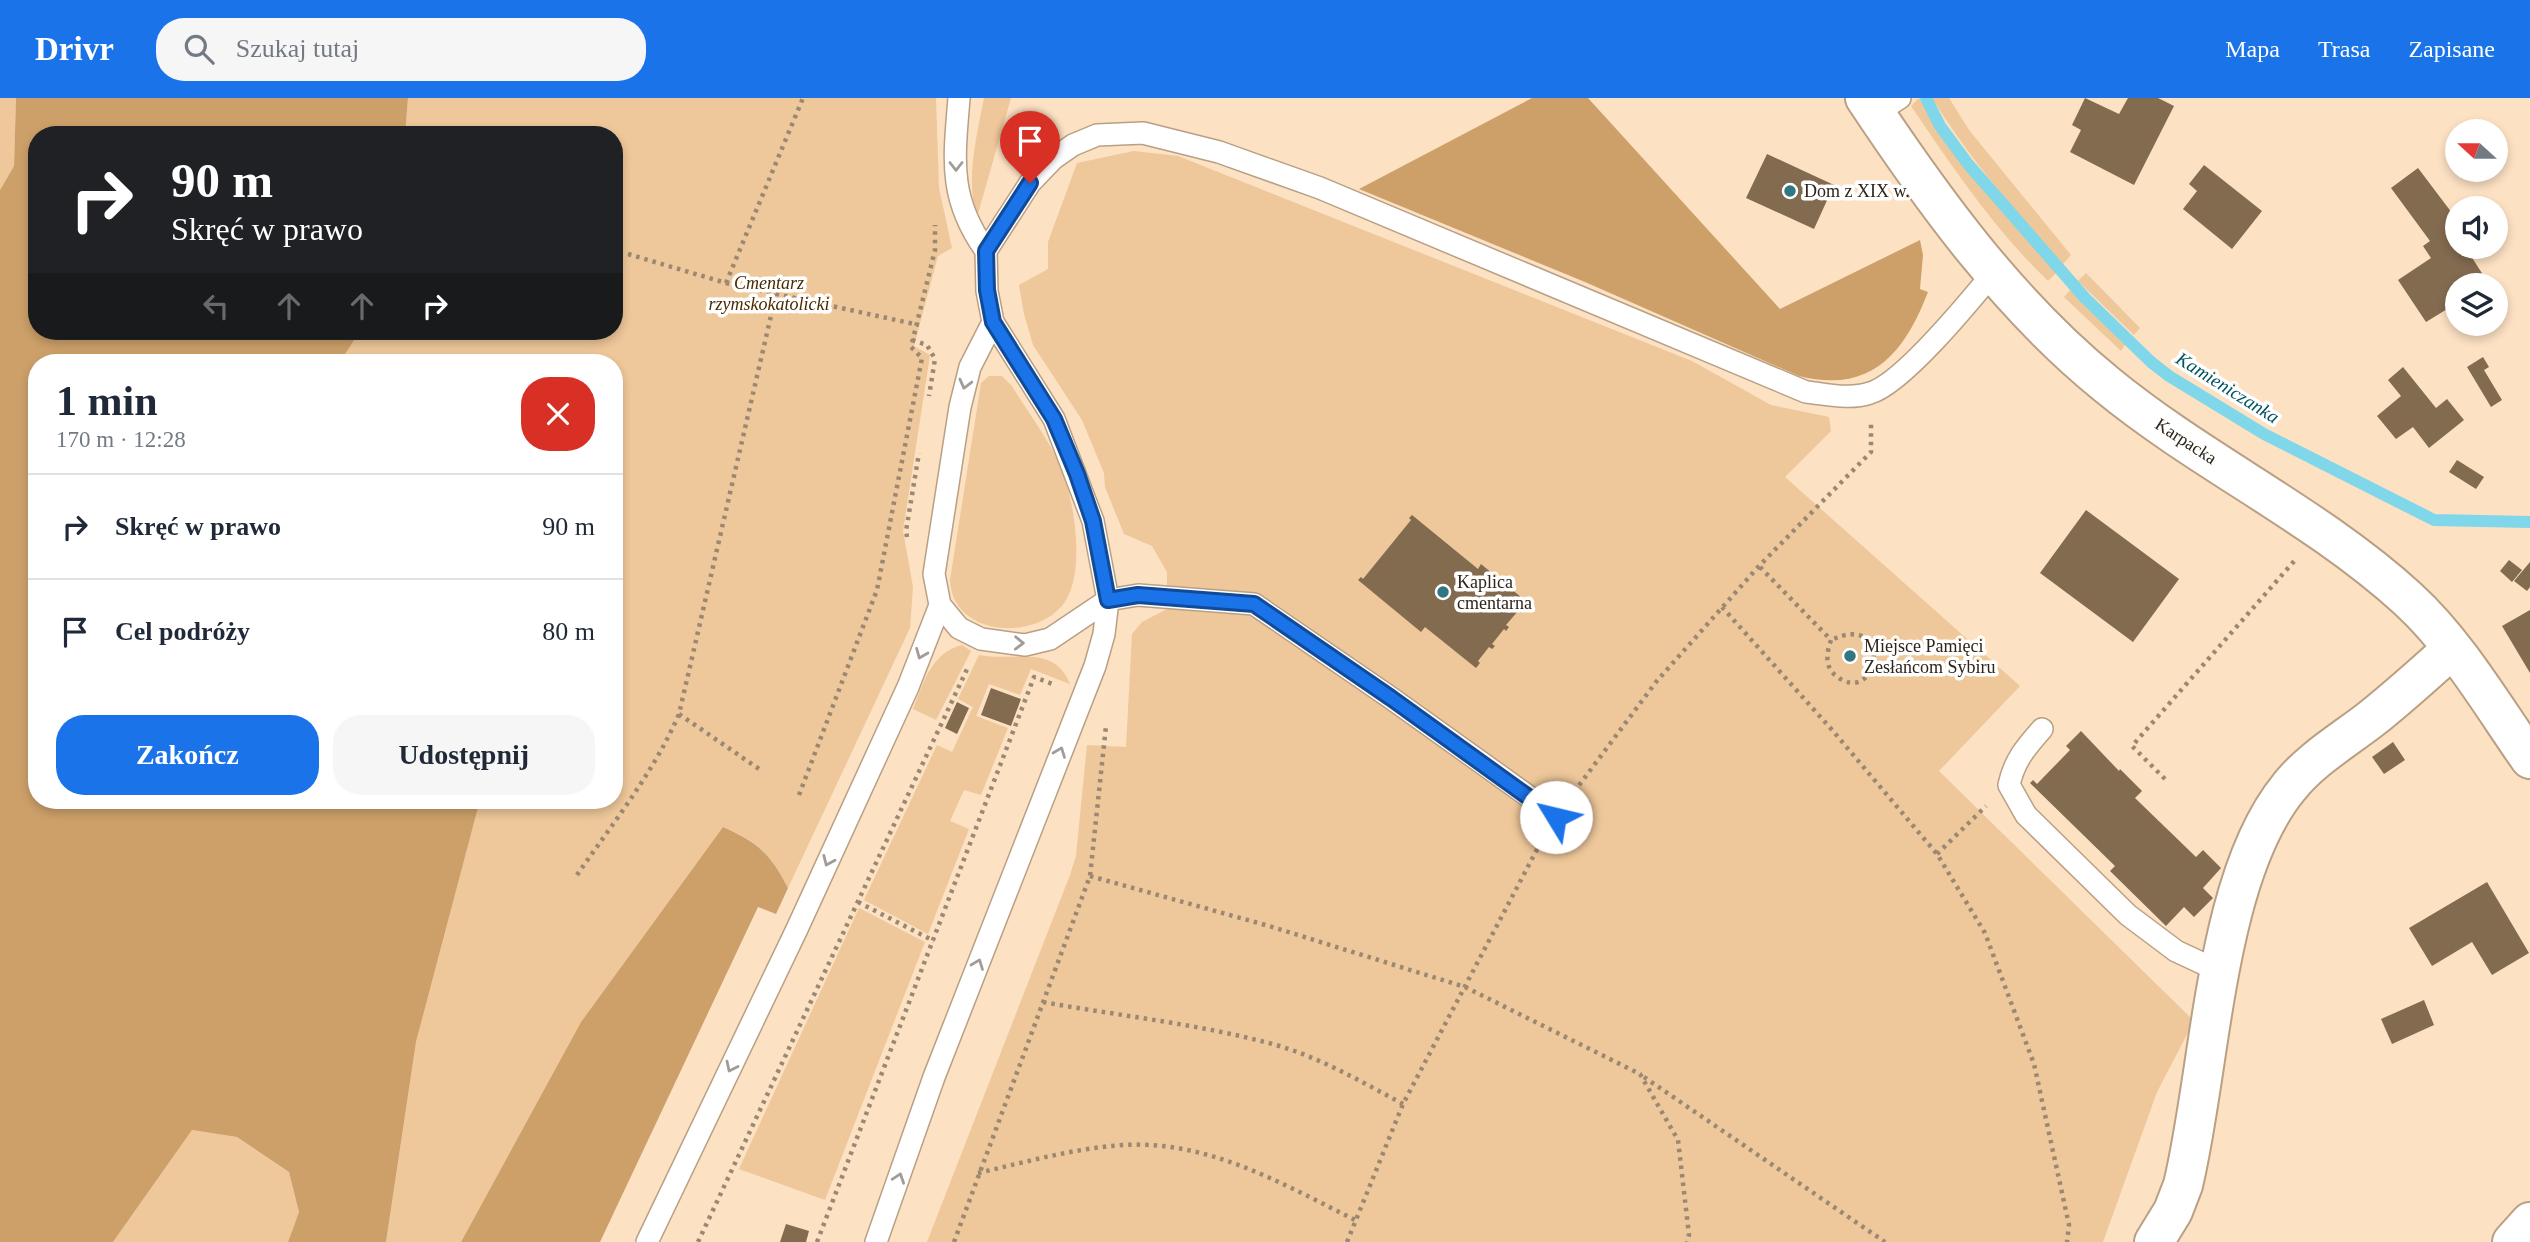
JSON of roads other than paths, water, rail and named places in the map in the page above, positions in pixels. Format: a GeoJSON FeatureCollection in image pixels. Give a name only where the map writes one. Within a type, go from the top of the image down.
{"type":"FeatureCollection","features":[{"type":"Feature","properties":{"kind":"street","name":"Karpacka"},"geometry":{"type":"LineString","coordinates":[[1880,103],[1942,210],[2035,319],[2105,383],[2143,413],[2325,532],[2409,600],[2452,649],[2530,759]]}},
{"type":"Feature","properties":{"kind":"street"},"geometry":{"type":"LineString","coordinates":[[2154,1242],[2173,1211],[2183,1185],[2221,972],[2237,899],[2252,854],[2275,805],[2291,784],[2452,649]]}},
{"type":"Feature","properties":{"kind":"street"},"geometry":{"type":"LineString","coordinates":[[2512,1242],[2530,1222]]}},
{"type":"Feature","properties":{"kind":"lane"},"geometry":{"type":"LineString","coordinates":[[876,1242],[934,1077],[1095,667],[1104,634],[1108,600],[1093,521],[1077,474],[1054,419],[993,322],[987,290],[986,251],[969,227],[959,203],[955,176],[959,98]]}},
{"type":"Feature","properties":{"kind":"lane"},"geometry":{"type":"LineString","coordinates":[[986,251],[1030,183],[1053,159],[1073,145],[1097,135],[1143,132],[1219,152],[1320,188],[1806,392],[1848,397],[1871,393],[1895,379],[1993,273]]}},
{"type":"Feature","properties":{"kind":"lane"},"geometry":{"type":"LineString","coordinates":[[993,322],[970,367],[960,407],[934,574],[940,605],[960,628],[981,639],[1025,645],[1050,639],[1108,600],[1138,595],[1254,604],[1391,698],[1556,817]]}},
{"type":"Feature","properties":{"kind":"lane"},"geometry":{"type":"LineString","coordinates":[[647,1242],[797,929],[908,687],[940,605]]}},
{"type":"Feature","properties":{"kind":"lane"},"geometry":{"type":"LineString","coordinates":[[2042,729],[2024,748],[2012,768],[2009,785],[2026,815],[2128,915],[2176,951],[2221,972]]}},
{"type":"Feature","properties":{"kind":"waterway","name":"Kamieniczanka"},"geometry":{"type":"LineString","coordinates":[[1926,98],[1940,126],[1968,164],[2085,298],[2169,376],[2264,434],[2434,520],[2530,522]]}},
{"type":"Feature","properties":{"kind":"place","name":"Dom z XIX w."},"geometry":{"type":"Point","coordinates":[1790,191]}},
{"type":"Feature","properties":{"kind":"place","name":"Kaplica cmentarna"},"geometry":{"type":"Point","coordinates":[1443,592]}},
{"type":"Feature","properties":{"kind":"place","name":"Miejsce Pamięci Zesłańcom Sybiru"},"geometry":{"type":"Point","coordinates":[1850,656]}},
{"type":"Feature","properties":{"kind":"park label","name":"Cmentarz rzymskokatolicki"},"geometry":{"type":"Point","coordinates":[769,293]}}]}
